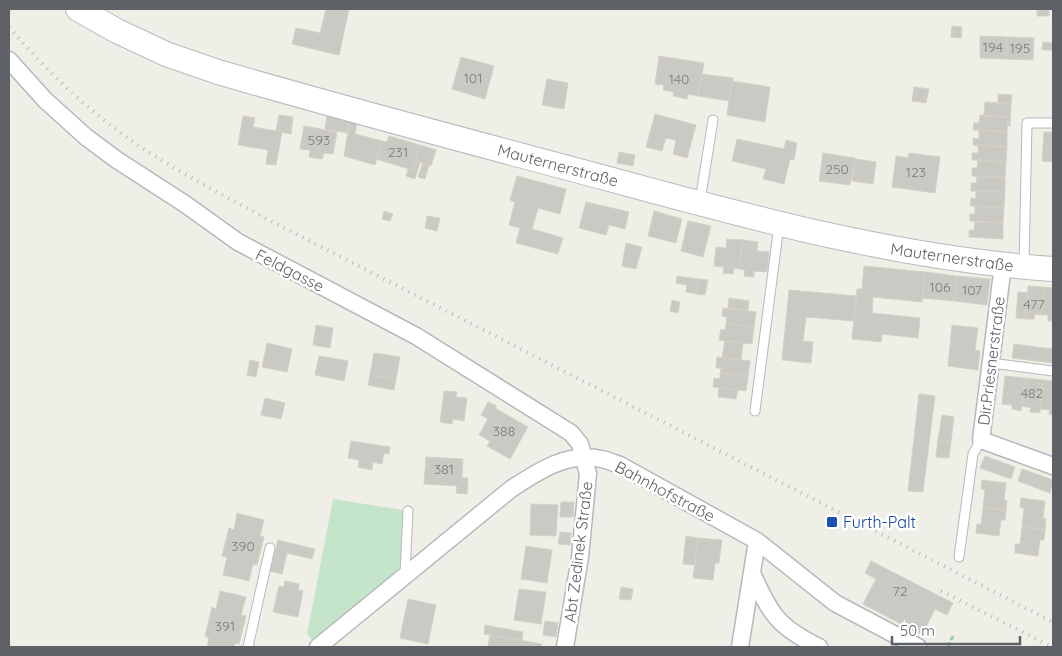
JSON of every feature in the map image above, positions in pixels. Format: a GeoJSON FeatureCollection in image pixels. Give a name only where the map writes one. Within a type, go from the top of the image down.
{"type":"FeatureCollection","features":[{"type":"Feature","properties":{"kind":"street","name":"Mauternerstraße"},"geometry":{"type":"LineString","coordinates":[[78,9],[117,31],[166,54],[218,72],[311,99],[700,203],[779,223],[911,252],[1013,266],[1053,269]]}},
{"type":"Feature","properties":{"kind":"street","name":"Feldgasse"},"geometry":{"type":"LineString","coordinates":[[9,60],[46,100],[86,137],[117,160],[238,242],[416,336],[561,425],[580,444],[584,457]]}},
{"type":"Feature","properties":{"kind":"street","name":"Dir.Priesnerstraße"},"geometry":{"type":"LineString","coordinates":[[1013,266],[991,363],[981,440],[1053,466]]}},
{"type":"Feature","properties":{"kind":"street","name":"Bahnhofstraße"},"geometry":{"type":"LineString","coordinates":[[318,647],[511,489],[537,472],[564,460],[584,457],[601,459],[620,465],[757,541],[835,603],[918,647]]}},
{"type":"Feature","properties":{"kind":"street","name":"Abt Zedinek Straße"},"geometry":{"type":"LineString","coordinates":[[565,647],[580,557],[588,474],[584,457]]}},
{"type":"Feature","properties":{"kind":"street"},"geometry":{"type":"LineString","coordinates":[[740,647],[757,541]]}},
{"type":"Feature","properties":{"kind":"street"},"geometry":{"type":"LineString","coordinates":[[752,573],[764,602],[780,623],[797,636],[819,647]]}},
{"type":"Feature","properties":{"kind":"lane"},"geometry":{"type":"LineString","coordinates":[[700,203],[713,120]]}},
{"type":"Feature","properties":{"kind":"lane"},"geometry":{"type":"LineString","coordinates":[[1013,266],[1027,122],[1053,124]]}},
{"type":"Feature","properties":{"kind":"lane"},"geometry":{"type":"LineString","coordinates":[[755,411],[779,223]]}},
{"type":"Feature","properties":{"kind":"lane"},"geometry":{"type":"LineString","coordinates":[[991,363],[1053,371]]}},
{"type":"Feature","properties":{"kind":"lane"},"geometry":{"type":"LineString","coordinates":[[959,557],[973,454],[981,440]]}},
{"type":"Feature","properties":{"kind":"lane"},"geometry":{"type":"LineString","coordinates":[[406,575],[408,511]]}},
{"type":"Feature","properties":{"kind":"lane"},"geometry":{"type":"LineString","coordinates":[[248,647],[270,548]]}},
{"type":"Feature","properties":{"kind":"path"},"geometry":{"type":"LineString","coordinates":[[948,647],[953,636]]}},
{"type":"Feature","properties":{"kind":"green space"},"geometry":{"type":"Polygon","coordinates":[[[333,499],[403,510],[401,567],[313,641],[307,634],[333,499]]]}},
{"type":"Feature","properties":{"kind":"building"},"geometry":{"type":"Polygon","coordinates":[[[326,9],[349,9],[339,55],[292,44],[296,28],[320,33],[326,9]]]}},
{"type":"Feature","properties":{"kind":"building"},"geometry":{"type":"Polygon","coordinates":[[[1037,9],[1049,9],[1049,16],[1037,16],[1037,9]]]}},
{"type":"Feature","properties":{"kind":"building"},"geometry":{"type":"Polygon","coordinates":[[[952,26],[962,27],[961,38],[951,37],[952,26]]]}},
{"type":"Feature","properties":{"kind":"building"},"geometry":{"type":"Polygon","coordinates":[[[980,36],[1007,37],[1006,59],[980,58],[980,36]]]}},
{"type":"Feature","properties":{"kind":"building"},"geometry":{"type":"Polygon","coordinates":[[[1007,37],[1034,38],[1033,60],[1006,59],[1007,37]]]}},
{"type":"Feature","properties":{"kind":"building"},"geometry":{"type":"Polygon","coordinates":[[[1043,42],[1053,43],[1053,50],[1042,50],[1043,42]]]}},
{"type":"Feature","properties":{"kind":"building"},"geometry":{"type":"Polygon","coordinates":[[[659,56],[704,63],[698,96],[688,94],[687,99],[673,96],[674,92],[663,90],[664,85],[655,84],[659,56]]]}},
{"type":"Feature","properties":{"kind":"building"},"geometry":{"type":"Polygon","coordinates":[[[461,57],[494,66],[485,99],[452,89],[461,57]]]}},
{"type":"Feature","properties":{"kind":"building"},"geometry":{"type":"Polygon","coordinates":[[[702,74],[733,78],[729,101],[698,96],[702,74]]]}},
{"type":"Feature","properties":{"kind":"building"},"geometry":{"type":"Polygon","coordinates":[[[547,79],[568,83],[564,109],[542,105],[547,79]]]}},
{"type":"Feature","properties":{"kind":"building"},"geometry":{"type":"Polygon","coordinates":[[[732,81],[770,87],[765,122],[727,115],[732,81]]]}},
{"type":"Feature","properties":{"kind":"building"},"geometry":{"type":"Polygon","coordinates":[[[914,87],[929,89],[926,103],[912,101],[914,87]]]}},
{"type":"Feature","properties":{"kind":"building"},"geometry":{"type":"Polygon","coordinates":[[[998,94],[1012,95],[1011,103],[998,103],[998,94]]]}},
{"type":"Feature","properties":{"kind":"building"},"geometry":{"type":"Polygon","coordinates":[[[985,102],[1011,103],[1010,126],[1008,126],[1008,117],[984,116],[985,102]]]}},
{"type":"Feature","properties":{"kind":"building"},"geometry":{"type":"Polygon","coordinates":[[[655,114],[696,125],[687,158],[673,154],[676,140],[666,138],[662,151],[646,147],[655,114]]]}},
{"type":"Feature","properties":{"kind":"building"},"geometry":{"type":"Polygon","coordinates":[[[279,115],[293,117],[291,134],[276,131],[279,115]]]}},
{"type":"Feature","properties":{"kind":"building"},"geometry":{"type":"Polygon","coordinates":[[[980,115],[1008,117],[1007,132],[973,130],[974,123],[979,123],[980,115]]]}},
{"type":"Feature","properties":{"kind":"building"},"geometry":{"type":"Polygon","coordinates":[[[243,116],[255,118],[253,127],[282,132],[276,165],[266,164],[268,150],[238,145],[243,116]]]}},
{"type":"Feature","properties":{"kind":"building"},"geometry":{"type":"Polygon","coordinates":[[[327,116],[350,120],[347,133],[325,129],[327,116]]]}},
{"type":"Feature","properties":{"kind":"building"},"geometry":{"type":"Polygon","coordinates":[[[350,120],[357,121],[355,134],[382,141],[375,165],[344,156],[350,120]]]}},
{"type":"Feature","properties":{"kind":"building"},"geometry":{"type":"Polygon","coordinates":[[[304,126],[337,132],[333,154],[324,153],[322,159],[309,157],[310,150],[300,149],[304,126]]]}},
{"type":"Feature","properties":{"kind":"building"},"geometry":{"type":"Polygon","coordinates":[[[979,130],[1007,132],[1007,147],[973,145],[973,138],[979,139],[979,130]]]}},
{"type":"Feature","properties":{"kind":"building"},"geometry":{"type":"Polygon","coordinates":[[[1044,132],[1053,132],[1053,162],[1042,161],[1044,132]]]}},
{"type":"Feature","properties":{"kind":"building"},"geometry":{"type":"Polygon","coordinates":[[[389,136],[420,145],[412,170],[376,159],[382,141],[387,142],[389,136]]]}},
{"type":"Feature","properties":{"kind":"building"},"geometry":{"type":"Polygon","coordinates":[[[737,139],[784,149],[786,140],[797,143],[794,160],[790,159],[784,184],[763,179],[766,169],[732,161],[737,139]]]}},
{"type":"Feature","properties":{"kind":"building"},"geometry":{"type":"Polygon","coordinates":[[[420,145],[436,150],[431,166],[415,161],[420,145]]]}},
{"type":"Feature","properties":{"kind":"building"},"geometry":{"type":"Polygon","coordinates":[[[978,145],[1007,147],[1006,162],[972,160],[972,153],[978,153],[978,145]]]}},
{"type":"Feature","properties":{"kind":"building"},"geometry":{"type":"Polygon","coordinates":[[[619,152],[635,155],[633,166],[617,163],[619,152]]]}},
{"type":"Feature","properties":{"kind":"building"},"geometry":{"type":"Polygon","coordinates":[[[823,153],[855,158],[850,185],[819,181],[823,153]]]}},
{"type":"Feature","properties":{"kind":"building"},"geometry":{"type":"Polygon","coordinates":[[[909,153],[940,157],[935,193],[892,187],[896,156],[908,158],[909,153]]]}},
{"type":"Feature","properties":{"kind":"building"},"geometry":{"type":"Polygon","coordinates":[[[855,159],[876,162],[873,184],[852,181],[855,159]]]}},
{"type":"Feature","properties":{"kind":"building"},"geometry":{"type":"Polygon","coordinates":[[[978,160],[1006,162],[1005,177],[972,176],[972,168],[977,168],[978,160]]]}},
{"type":"Feature","properties":{"kind":"building"},"geometry":{"type":"Polygon","coordinates":[[[415,161],[420,162],[415,179],[406,176],[408,169],[412,170],[415,161]]]}},
{"type":"Feature","properties":{"kind":"building"},"geometry":{"type":"Polygon","coordinates":[[[423,163],[429,165],[425,179],[418,177],[423,163]]]}},
{"type":"Feature","properties":{"kind":"building"},"geometry":{"type":"Polygon","coordinates":[[[517,176],[566,189],[560,214],[538,208],[532,229],[563,238],[558,254],[516,243],[520,228],[509,225],[515,202],[510,200],[517,176]]]}},
{"type":"Feature","properties":{"kind":"building"},"geometry":{"type":"Polygon","coordinates":[[[977,176],[1005,177],[1005,192],[971,191],[971,183],[976,183],[977,176]]]}},
{"type":"Feature","properties":{"kind":"building"},"geometry":{"type":"Polygon","coordinates":[[[976,191],[1005,192],[1004,208],[970,206],[971,198],[976,199],[976,191]]]}},
{"type":"Feature","properties":{"kind":"building"},"geometry":{"type":"Polygon","coordinates":[[[586,202],[629,212],[625,229],[609,225],[606,235],[579,228],[586,202]]]}},
{"type":"Feature","properties":{"kind":"building"},"geometry":{"type":"Polygon","coordinates":[[[975,206],[1004,208],[1003,223],[970,221],[970,214],[975,214],[975,206]]]}},
{"type":"Feature","properties":{"kind":"building"},"geometry":{"type":"Polygon","coordinates":[[[384,211],[393,214],[390,221],[382,219],[384,211]]]}},
{"type":"Feature","properties":{"kind":"building"},"geometry":{"type":"Polygon","coordinates":[[[654,211],[682,219],[676,243],[648,236],[654,211]]]}},
{"type":"Feature","properties":{"kind":"building"},"geometry":{"type":"Polygon","coordinates":[[[427,216],[440,218],[437,231],[425,228],[427,216]]]}},
{"type":"Feature","properties":{"kind":"building"},"geometry":{"type":"Polygon","coordinates":[[[688,221],[711,226],[703,257],[681,251],[688,221]]]}},
{"type":"Feature","properties":{"kind":"building"},"geometry":{"type":"Polygon","coordinates":[[[975,222],[1003,223],[1003,239],[969,237],[969,230],[974,230],[975,222]]]}},
{"type":"Feature","properties":{"kind":"building"},"geometry":{"type":"Polygon","coordinates":[[[727,239],[743,240],[739,269],[734,268],[733,274],[723,273],[724,267],[714,266],[716,247],[726,248],[727,239]]]}},
{"type":"Feature","properties":{"kind":"building"},"geometry":{"type":"Polygon","coordinates":[[[743,240],[758,242],[757,251],[769,252],[767,272],[754,271],[754,277],[744,276],[745,270],[739,269],[743,240]]]}},
{"type":"Feature","properties":{"kind":"building"},"geometry":{"type":"Polygon","coordinates":[[[626,243],[642,247],[636,269],[622,266],[626,243]]]}},
{"type":"Feature","properties":{"kind":"building"},"geometry":{"type":"Polygon","coordinates":[[[864,266],[925,272],[922,302],[873,297],[872,313],[920,318],[918,338],[882,334],[881,342],[852,339],[857,289],[862,289],[864,266]]]}},
{"type":"Feature","properties":{"kind":"building"},"geometry":{"type":"Polygon","coordinates":[[[925,272],[957,276],[955,301],[922,298],[925,272]]]}},
{"type":"Feature","properties":{"kind":"building"},"geometry":{"type":"Polygon","coordinates":[[[677,276],[698,279],[696,294],[686,292],[687,285],[676,283],[677,276]]]}},
{"type":"Feature","properties":{"kind":"building"},"geometry":{"type":"Polygon","coordinates":[[[957,276],[990,279],[987,305],[955,301],[957,276]]]}},
{"type":"Feature","properties":{"kind":"building"},"geometry":{"type":"Polygon","coordinates":[[[698,279],[708,280],[705,295],[696,294],[698,279]]]}},
{"type":"Feature","properties":{"kind":"building"},"geometry":{"type":"Polygon","coordinates":[[[1028,286],[1044,287],[1041,315],[1035,314],[1034,319],[1025,319],[1028,286]]]}},
{"type":"Feature","properties":{"kind":"building"},"geometry":{"type":"Polygon","coordinates":[[[1044,287],[1053,288],[1053,321],[1048,321],[1048,315],[1041,315],[1044,287]]]}},
{"type":"Feature","properties":{"kind":"building"},"geometry":{"type":"Polygon","coordinates":[[[789,290],[857,296],[854,321],[806,317],[803,341],[813,342],[811,363],[782,360],[789,290]]]}},
{"type":"Feature","properties":{"kind":"building"},"geometry":{"type":"Polygon","coordinates":[[[1018,292],[1028,293],[1025,319],[1016,318],[1018,292]]]}},
{"type":"Feature","properties":{"kind":"building"},"geometry":{"type":"Polygon","coordinates":[[[729,298],[749,301],[748,311],[728,308],[729,298]]]}},
{"type":"Feature","properties":{"kind":"building"},"geometry":{"type":"Polygon","coordinates":[[[672,300],[680,302],[678,313],[670,311],[672,300]]]}},
{"type":"Feature","properties":{"kind":"building"},"geometry":{"type":"Polygon","coordinates":[[[723,308],[756,312],[754,327],[726,324],[727,317],[722,316],[723,308]]]}},
{"type":"Feature","properties":{"kind":"building"},"geometry":{"type":"Polygon","coordinates":[[[726,324],[754,327],[752,344],[719,340],[721,329],[725,330],[726,324]]]}},
{"type":"Feature","properties":{"kind":"building"},"geometry":{"type":"Polygon","coordinates":[[[316,325],[333,328],[330,348],[313,345],[316,325]]]}},
{"type":"Feature","properties":{"kind":"building"},"geometry":{"type":"Polygon","coordinates":[[[952,325],[978,328],[975,350],[980,351],[978,370],[948,366],[952,325]]]}},
{"type":"Feature","properties":{"kind":"building"},"geometry":{"type":"Polygon","coordinates":[[[725,340],[743,343],[741,360],[722,358],[725,340]]]}},
{"type":"Feature","properties":{"kind":"building"},"geometry":{"type":"Polygon","coordinates":[[[267,343],[292,349],[287,372],[262,367],[267,343]]]}},
{"type":"Feature","properties":{"kind":"building"},"geometry":{"type":"Polygon","coordinates":[[[1014,344],[1053,349],[1053,363],[1012,358],[1014,344]]]}},
{"type":"Feature","properties":{"kind":"building"},"geometry":{"type":"Polygon","coordinates":[[[374,353],[400,357],[396,379],[370,375],[374,353]]]}},
{"type":"Feature","properties":{"kind":"building"},"geometry":{"type":"Polygon","coordinates":[[[319,356],[348,361],[344,381],[315,375],[319,356]]]}},
{"type":"Feature","properties":{"kind":"building"},"geometry":{"type":"Polygon","coordinates":[[[717,357],[750,361],[748,377],[720,373],[721,368],[716,368],[717,357]]]}},
{"type":"Feature","properties":{"kind":"building"},"geometry":{"type":"Polygon","coordinates":[[[250,360],[259,362],[256,377],[247,375],[250,360]]]}},
{"type":"Feature","properties":{"kind":"building"},"geometry":{"type":"Polygon","coordinates":[[[720,373],[748,377],[746,391],[713,387],[714,378],[720,379],[720,373]]]}},
{"type":"Feature","properties":{"kind":"building"},"geometry":{"type":"Polygon","coordinates":[[[370,375],[396,379],[394,390],[368,385],[370,375]]]}},
{"type":"Feature","properties":{"kind":"building"},"geometry":{"type":"Polygon","coordinates":[[[1005,376],[1025,378],[1021,411],[1012,409],[1012,405],[1002,404],[1005,376]]]}},
{"type":"Feature","properties":{"kind":"building"},"geometry":{"type":"Polygon","coordinates":[[[1025,378],[1043,380],[1040,413],[1030,412],[1031,408],[1021,406],[1025,378]]]}},
{"type":"Feature","properties":{"kind":"building"},"geometry":{"type":"Polygon","coordinates":[[[1043,380],[1053,381],[1053,415],[1049,414],[1050,410],[1040,409],[1043,380]]]}},
{"type":"Feature","properties":{"kind":"building"},"geometry":{"type":"Polygon","coordinates":[[[719,388],[738,390],[736,399],[718,397],[719,388]]]}},
{"type":"Feature","properties":{"kind":"building"},"geometry":{"type":"Polygon","coordinates":[[[444,391],[457,392],[456,397],[467,398],[464,421],[453,419],[452,424],[440,422],[444,391]]]}},
{"type":"Feature","properties":{"kind":"building"},"geometry":{"type":"Polygon","coordinates":[[[919,394],[935,396],[923,492],[908,491],[919,394]]]}},
{"type":"Feature","properties":{"kind":"building"},"geometry":{"type":"Polygon","coordinates":[[[265,398],[285,403],[281,419],[261,415],[265,398]]]}},
{"type":"Feature","properties":{"kind":"building"},"geometry":{"type":"Polygon","coordinates":[[[488,402],[528,427],[510,459],[487,446],[490,441],[479,435],[488,419],[481,415],[488,402]]]}},
{"type":"Feature","properties":{"kind":"building"},"geometry":{"type":"Polygon","coordinates":[[[942,415],[954,417],[951,441],[938,440],[942,415]]]}},
{"type":"Feature","properties":{"kind":"building"},"geometry":{"type":"Polygon","coordinates":[[[938,440],[951,441],[949,458],[936,457],[938,440]]]}},
{"type":"Feature","properties":{"kind":"building"},"geometry":{"type":"Polygon","coordinates":[[[351,441],[390,447],[389,454],[384,453],[382,464],[373,462],[372,470],[358,467],[359,460],[348,458],[351,441]]]}},
{"type":"Feature","properties":{"kind":"building"},"geometry":{"type":"Polygon","coordinates":[[[985,456],[1015,467],[1011,479],[980,468],[985,456]]]}},
{"type":"Feature","properties":{"kind":"building"},"geometry":{"type":"Polygon","coordinates":[[[426,457],[463,459],[462,478],[468,478],[467,494],[456,493],[457,486],[424,484],[426,457]]]}},
{"type":"Feature","properties":{"kind":"building"},"geometry":{"type":"Polygon","coordinates":[[[1022,469],[1053,480],[1050,493],[1018,481],[1022,469]]]}},
{"type":"Feature","properties":{"kind":"building"},"geometry":{"type":"Polygon","coordinates":[[[982,480],[1006,483],[1004,500],[1007,500],[1006,510],[983,508],[985,490],[981,489],[982,480]]]}},
{"type":"Feature","properties":{"kind":"building"},"geometry":{"type":"Polygon","coordinates":[[[1021,498],[1045,501],[1043,519],[1046,519],[1045,530],[1022,527],[1024,508],[1020,508],[1021,498]]]}},
{"type":"Feature","properties":{"kind":"building"},"geometry":{"type":"Polygon","coordinates":[[[561,502],[574,502],[573,517],[560,517],[561,502]]]}},
{"type":"Feature","properties":{"kind":"building"},"geometry":{"type":"Polygon","coordinates":[[[531,504],[558,505],[556,536],[530,535],[531,504]]]}},
{"type":"Feature","properties":{"kind":"building"},"geometry":{"type":"Polygon","coordinates":[[[983,508],[1006,510],[1005,520],[1001,520],[999,536],[976,533],[977,524],[981,524],[983,508]]]}},
{"type":"Feature","properties":{"kind":"building"},"geometry":{"type":"Polygon","coordinates":[[[237,513],[264,520],[260,536],[264,537],[257,565],[253,564],[249,581],[223,575],[227,557],[222,556],[229,528],[234,530],[237,513]]]}},
{"type":"Feature","properties":{"kind":"building"},"geometry":{"type":"Polygon","coordinates":[[[1022,527],[1045,530],[1044,540],[1040,540],[1038,556],[1015,553],[1015,544],[1020,544],[1022,527]]]}},
{"type":"Feature","properties":{"kind":"building"},"geometry":{"type":"Polygon","coordinates":[[[560,532],[571,533],[570,545],[558,544],[560,532]]]}},
{"type":"Feature","properties":{"kind":"building"},"geometry":{"type":"Polygon","coordinates":[[[686,536],[698,538],[695,565],[683,564],[686,536]]]}},
{"type":"Feature","properties":{"kind":"building"},"geometry":{"type":"Polygon","coordinates":[[[698,538],[722,540],[719,563],[715,563],[713,580],[693,578],[698,538]]]}},
{"type":"Feature","properties":{"kind":"building"},"geometry":{"type":"Polygon","coordinates":[[[278,540],[315,549],[312,559],[287,553],[282,574],[270,571],[278,540]]]}},
{"type":"Feature","properties":{"kind":"building"},"geometry":{"type":"Polygon","coordinates":[[[526,546],[552,550],[547,583],[521,579],[526,546]]]}},
{"type":"Feature","properties":{"kind":"building"},"geometry":{"type":"Polygon","coordinates":[[[871,561],[953,603],[947,615],[935,609],[922,635],[863,604],[876,579],[865,573],[871,561]]]}},
{"type":"Feature","properties":{"kind":"building"},"geometry":{"type":"Polygon","coordinates":[[[285,581],[299,584],[298,590],[303,591],[298,617],[273,612],[279,586],[284,587],[285,581]]]}},
{"type":"Feature","properties":{"kind":"building"},"geometry":{"type":"Polygon","coordinates":[[[621,587],[633,589],[631,600],[619,599],[621,587]]]}},
{"type":"Feature","properties":{"kind":"building"},"geometry":{"type":"Polygon","coordinates":[[[519,589],[546,592],[541,624],[514,620],[519,589]]]}},
{"type":"Feature","properties":{"kind":"building"},"geometry":{"type":"Polygon","coordinates":[[[220,591],[246,597],[241,615],[246,616],[239,644],[235,643],[234,647],[207,647],[209,638],[205,636],[212,607],[216,609],[220,591]]]}},
{"type":"Feature","properties":{"kind":"building"},"geometry":{"type":"Polygon","coordinates":[[[408,599],[436,605],[428,644],[400,638],[408,599]]]}},
{"type":"Feature","properties":{"kind":"building"},"geometry":{"type":"Polygon","coordinates":[[[545,621],[558,623],[556,637],[543,635],[545,621]]]}},
{"type":"Feature","properties":{"kind":"building"},"geometry":{"type":"Polygon","coordinates":[[[485,625],[523,632],[522,641],[484,634],[485,625]]]}},
{"type":"Feature","properties":{"kind":"building"},"geometry":{"type":"Polygon","coordinates":[[[490,635],[542,644],[541,647],[488,646],[490,635]]]}},
{"type":"Feature","properties":{"kind":"railway"},"geometry":{"type":"LineString","coordinates":[[9,27],[36,57],[94,112],[126,137],[194,179],[265,218],[1053,622]]}},
{"type":"Feature","properties":{"kind":"railway"},"geometry":{"type":"LineString","coordinates":[[941,591],[1052,647]]}},
{"type":"Feature","properties":{"kind":"place","name":"Furth-Palt"},"geometry":{"type":"Point","coordinates":[832,522]}}]}
